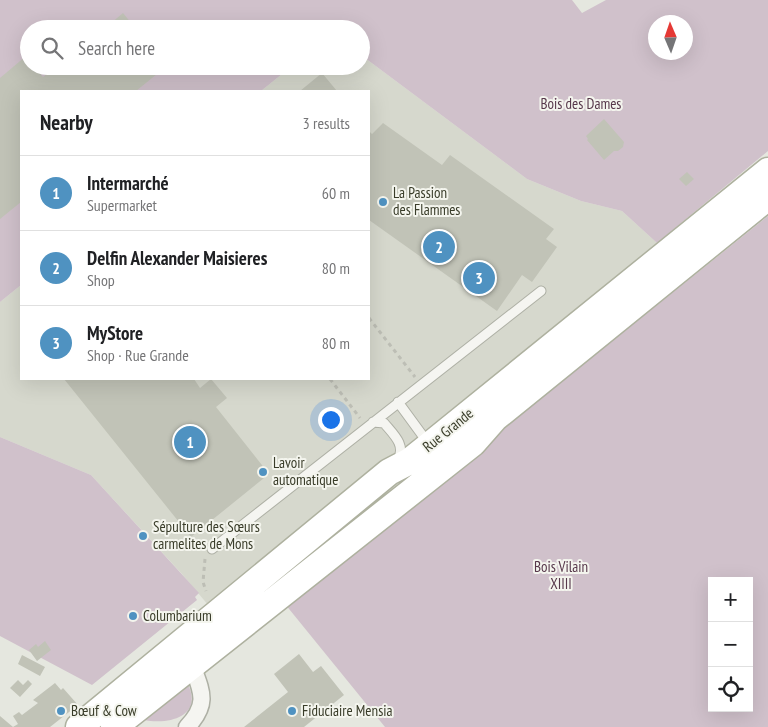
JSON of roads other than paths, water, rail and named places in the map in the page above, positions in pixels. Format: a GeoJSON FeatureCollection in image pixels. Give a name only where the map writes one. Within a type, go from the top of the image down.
{"type":"FeatureCollection","features":[{"type":"Feature","properties":{"kind":"main road","name":"Rue Grande"},"geometry":{"type":"LineString","coordinates":[[125,724],[426,463],[768,171]]}},
{"type":"Feature","properties":{"kind":"main road","name":"Rue Grande"},"geometry":{"type":"LineString","coordinates":[[79,727],[389,472],[410,461],[426,463],[472,443],[495,418],[768,197]]}},
{"type":"Feature","properties":{"kind":"street"},"geometry":{"type":"LineString","coordinates":[[187,727],[196,718],[203,698],[192,665]]}},
{"type":"Feature","properties":{"kind":"street","name":"Rue Grande"},"geometry":{"type":"LineString","coordinates":[[125,724],[128,686]]}},
{"type":"Feature","properties":{"kind":"lane"},"geometry":{"type":"LineString","coordinates":[[212,549],[541,291]]}},
{"type":"Feature","properties":{"kind":"lane"},"geometry":{"type":"LineString","coordinates":[[398,402],[426,463]]}},
{"type":"Feature","properties":{"kind":"lane"},"geometry":{"type":"LineString","coordinates":[[370,425],[384,423],[400,444],[399,458],[389,472]]}},
{"type":"Feature","properties":{"kind":"place","name":"La Passion des Flammes"},"geometry":{"type":"Point","coordinates":[383,202]}},
{"type":"Feature","properties":{"kind":"place","name":"Delfin Alexander Maisieres"},"geometry":{"type":"Point","coordinates":[439,247]}},
{"type":"Feature","properties":{"kind":"place","name":"MyStore"},"geometry":{"type":"Point","coordinates":[479,278]}},
{"type":"Feature","properties":{"kind":"place","name":"Intermarché"},"geometry":{"type":"Point","coordinates":[190,442]}},
{"type":"Feature","properties":{"kind":"place","name":"Lavoir automatique"},"geometry":{"type":"Point","coordinates":[263,472]}},
{"type":"Feature","properties":{"kind":"place","name":"Sépulture des Sœurs carmelites de Mons"},"geometry":{"type":"Point","coordinates":[143,536]}},
{"type":"Feature","properties":{"kind":"place","name":"Columbarium"},"geometry":{"type":"Point","coordinates":[133,616]}},
{"type":"Feature","properties":{"kind":"place","name":"Bœuf & Cow"},"geometry":{"type":"Point","coordinates":[61,711]}},
{"type":"Feature","properties":{"kind":"place","name":"Fiduciaire Mensia"},"geometry":{"type":"Point","coordinates":[292,711]}},
{"type":"Feature","properties":{"kind":"park label","name":"Bois des Dames"},"geometry":{"type":"Point","coordinates":[581,104]}},
{"type":"Feature","properties":{"kind":"park label","name":"Bois Vilain XIIII"},"geometry":{"type":"Point","coordinates":[561,576]}}]}
